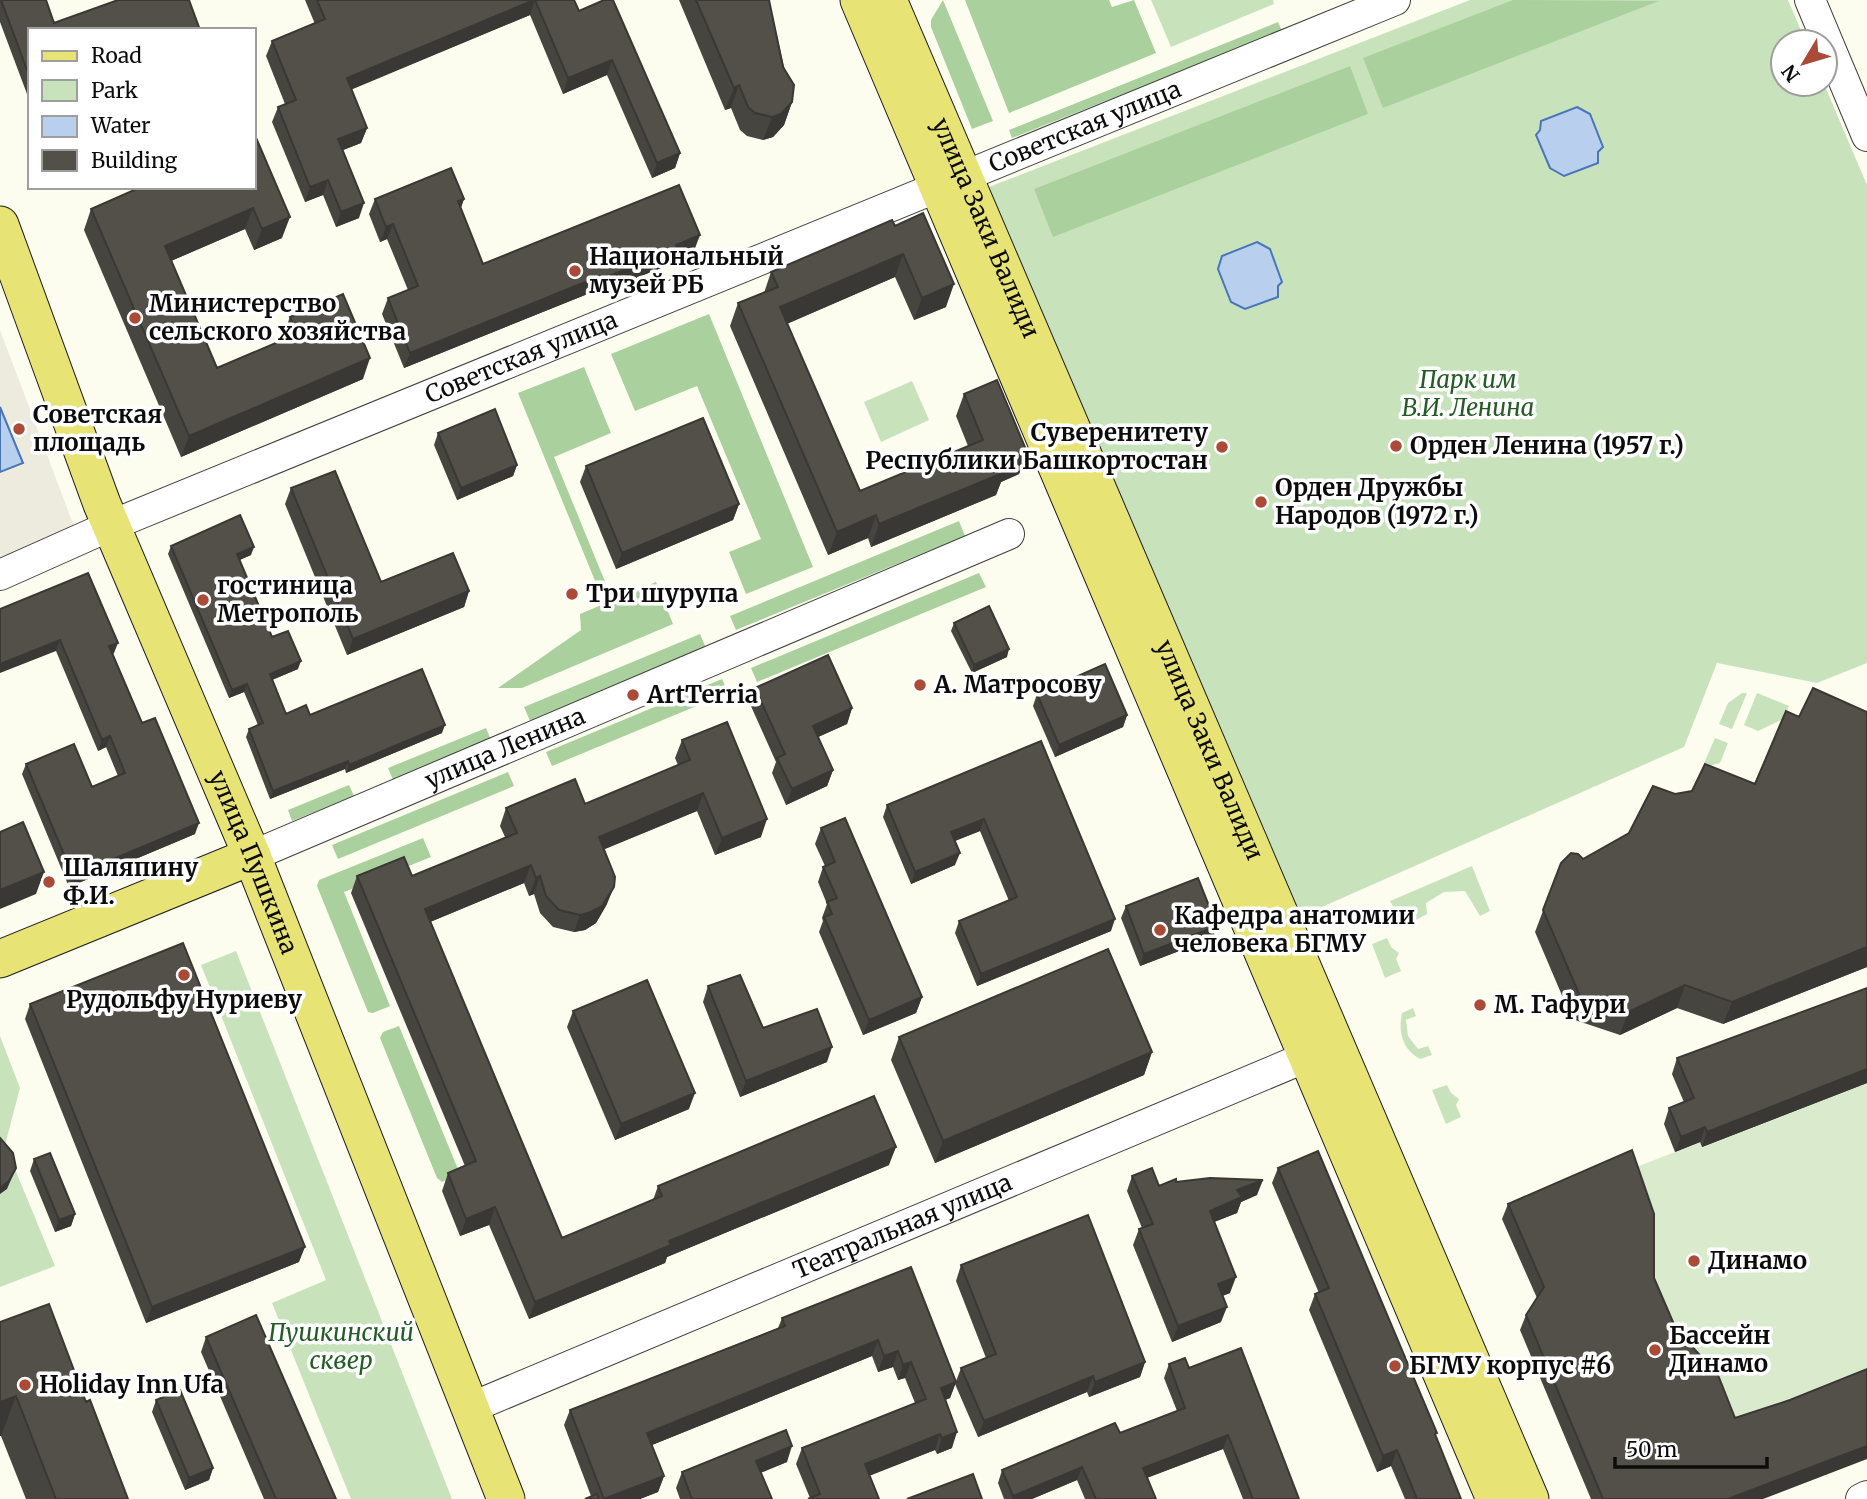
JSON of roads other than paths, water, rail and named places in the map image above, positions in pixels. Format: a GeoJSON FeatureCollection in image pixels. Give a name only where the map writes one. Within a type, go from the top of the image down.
{"type":"FeatureCollection","features":[{"type":"Feature","properties":{"kind":"main road","name":"улица Заки Валиди"},"geometry":{"type":"LineString","coordinates":[[859,0],[952,181]]}},
{"type":"Feature","properties":{"kind":"main road","name":"улица Заки Валиди"},"geometry":{"type":"LineString","coordinates":[[888,0],[952,181],[1322,1050],[1530,1499]]}},
{"type":"Feature","properties":{"kind":"main road","name":"улица Пушкина"},"geometry":{"type":"LineString","coordinates":[[0,225],[112,525],[252,856],[506,1499]]}},
{"type":"Feature","properties":{"kind":"main road","name":"улица Ленина"},"geometry":{"type":"LineString","coordinates":[[0,958],[252,856]]}},
{"type":"Feature","properties":{"kind":"main road","name":"улица Заки Валиди"},"geometry":{"type":"LineString","coordinates":[[1322,1050],[1495,1499]]}},
{"type":"Feature","properties":{"kind":"street","name":"Советская улица"},"geometry":{"type":"LineString","coordinates":[[0,575],[112,525],[1395,0]]}},
{"type":"Feature","properties":{"kind":"street"},"geometry":{"type":"LineString","coordinates":[[1810,0],[1867,136]]}},
{"type":"Feature","properties":{"kind":"street","name":"улица Ленина"},"geometry":{"type":"LineString","coordinates":[[252,856],[1009,534]]}},
{"type":"Feature","properties":{"kind":"street","name":"Театральная улица"},"geometry":{"type":"LineString","coordinates":[[470,1408],[1322,1050]]}},
{"type":"Feature","properties":{"kind":"street"},"geometry":{"type":"LineString","coordinates":[[1861,1499],[1867,1496]]}},
{"type":"Feature","properties":{"kind":"water"},"geometry":{"type":"Polygon","coordinates":[[[1577,107],[1590,114],[1603,147],[1598,152],[1598,163],[1564,176],[1550,168],[1536,135],[1541,121],[1577,107]]]}},
{"type":"Feature","properties":{"kind":"water"},"geometry":{"type":"Polygon","coordinates":[[[1257,242],[1270,249],[1282,282],[1278,286],[1278,297],[1245,309],[1231,302],[1218,269],[1222,256],[1257,242]]]}},
{"type":"Feature","properties":{"kind":"water"},"geometry":{"type":"Polygon","coordinates":[[[0,407],[23,463],[0,472],[0,407]]]}},
{"type":"Feature","properties":{"kind":"place","name":"Национальный музей РБ"},"geometry":{"type":"Point","coordinates":[575,271]}},
{"type":"Feature","properties":{"kind":"place","name":"Министерство сельского хозяйства"},"geometry":{"type":"Point","coordinates":[135,318]}},
{"type":"Feature","properties":{"kind":"place","name":"Советская площадь"},"geometry":{"type":"Point","coordinates":[19,429]}},
{"type":"Feature","properties":{"kind":"place","name":"Орден Ленина (1957 г.)"},"geometry":{"type":"Point","coordinates":[1396,446]}},
{"type":"Feature","properties":{"kind":"place","name":"Суверенитету Республики Башкортостан"},"geometry":{"type":"Point","coordinates":[1222,447]}},
{"type":"Feature","properties":{"kind":"place","name":"Орден Дружбы Народов (1972 г.)"},"geometry":{"type":"Point","coordinates":[1261,502]}},
{"type":"Feature","properties":{"kind":"place","name":"Три шурупа"},"geometry":{"type":"Point","coordinates":[572,594]}},
{"type":"Feature","properties":{"kind":"place","name":"гостиница Метрополь"},"geometry":{"type":"Point","coordinates":[203,600]}},
{"type":"Feature","properties":{"kind":"place","name":"А. Матросову"},"geometry":{"type":"Point","coordinates":[920,685]}},
{"type":"Feature","properties":{"kind":"place","name":"ArtTerria"},"geometry":{"type":"Point","coordinates":[633,695]}},
{"type":"Feature","properties":{"kind":"place","name":"Шаляпину Ф.И."},"geometry":{"type":"Point","coordinates":[49,882]}},
{"type":"Feature","properties":{"kind":"place","name":"Кафедра анатомии человека БГМУ"},"geometry":{"type":"Point","coordinates":[1160,930]}},
{"type":"Feature","properties":{"kind":"place","name":"Рудольфу Нуриеву"},"geometry":{"type":"Point","coordinates":[184,975]}},
{"type":"Feature","properties":{"kind":"place","name":"М. Гафури"},"geometry":{"type":"Point","coordinates":[1480,1005]}},
{"type":"Feature","properties":{"kind":"place","name":"Динамо"},"geometry":{"type":"Point","coordinates":[1694,1261]}},
{"type":"Feature","properties":{"kind":"place","name":"Бассейн Динамо"},"geometry":{"type":"Point","coordinates":[1655,1350]}},
{"type":"Feature","properties":{"kind":"place","name":"БГМУ корпус #6"},"geometry":{"type":"Point","coordinates":[1395,1366]}},
{"type":"Feature","properties":{"kind":"place","name":"Holiday Inn Ufa"},"geometry":{"type":"Point","coordinates":[25,1385]}},
{"type":"Feature","properties":{"kind":"park label","name":"Парк им В.И. Ленина"},"geometry":{"type":"Point","coordinates":[1468,394]}},
{"type":"Feature","properties":{"kind":"park label","name":"Пушкинский сквер"},"geometry":{"type":"Point","coordinates":[341,1347]}}]}
